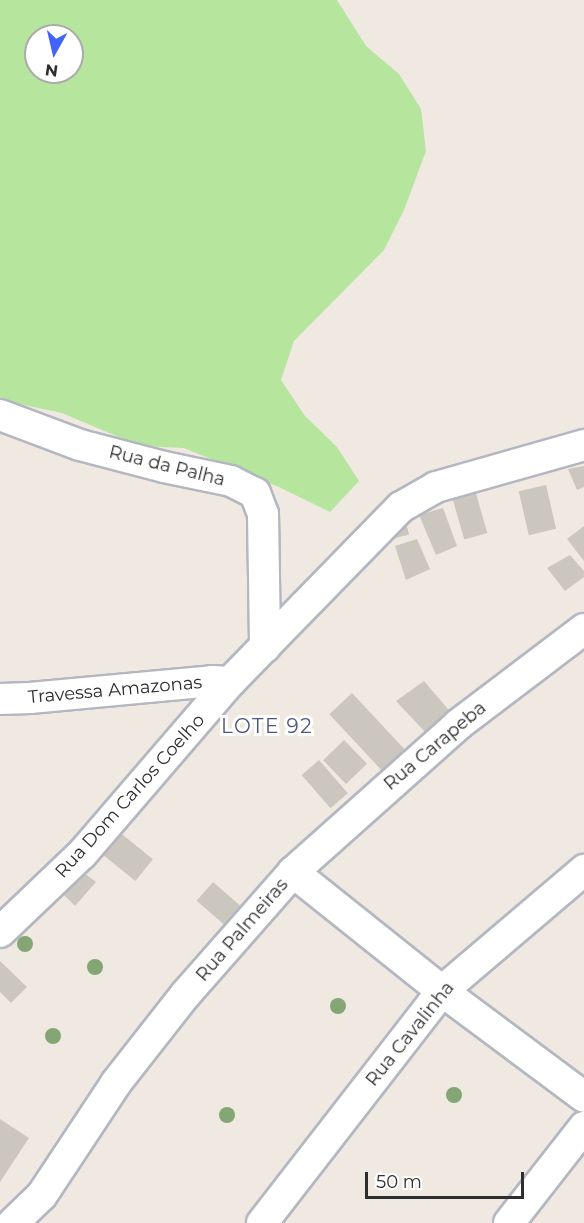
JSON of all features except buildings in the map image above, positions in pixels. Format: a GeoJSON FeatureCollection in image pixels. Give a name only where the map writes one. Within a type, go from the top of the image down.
{"type":"FeatureCollection","features":[{"type":"Feature","properties":{"kind":"street","name":"Rua da Palha"},"geometry":{"type":"LineString","coordinates":[[0,415],[80,445],[164,467],[231,481],[255,493],[263,514],[265,647]]}},
{"type":"Feature","properties":{"kind":"street","name":"Rua Dom Carlos Coelho"},"geometry":{"type":"LineString","coordinates":[[0,932],[82,854],[230,682],[308,605],[401,507],[422,493],[512,464],[584,445]]}},
{"type":"Feature","properties":{"kind":"street","name":"Rua Carapeba"},"geometry":{"type":"LineString","coordinates":[[293,872],[459,724],[584,629]]}},
{"type":"Feature","properties":{"kind":"street","name":"Travessa Amazonas"},"geometry":{"type":"LineString","coordinates":[[0,699],[212,681],[230,682]]}},
{"type":"Feature","properties":{"kind":"street","name":"Rua Cavalinha"},"geometry":{"type":"LineString","coordinates":[[262,1223],[442,991],[584,870]]}},
{"type":"Feature","properties":{"kind":"street","name":"Rua Palmeiras"},"geometry":{"type":"LineString","coordinates":[[13,1223],[42,1195],[116,1083],[185,995],[293,872],[442,991],[584,1097]]}},
{"type":"Feature","properties":{"kind":"street"},"geometry":{"type":"LineString","coordinates":[[509,1223],[584,1127]]}},
{"type":"Feature","properties":{"kind":"green space"},"geometry":{"type":"Polygon","coordinates":[[[0,0],[337,0],[366,46],[399,74],[421,109],[426,151],[404,210],[384,250],[294,341],[281,380],[305,416],[337,447],[359,481],[330,512],[279,487],[184,448],[140,446],[62,413],[0,400],[0,0]]]}},
{"type":"Feature","properties":{"kind":"district","name":"LOTE 92"},"geometry":{"type":"Point","coordinates":[267,726]}}]}
